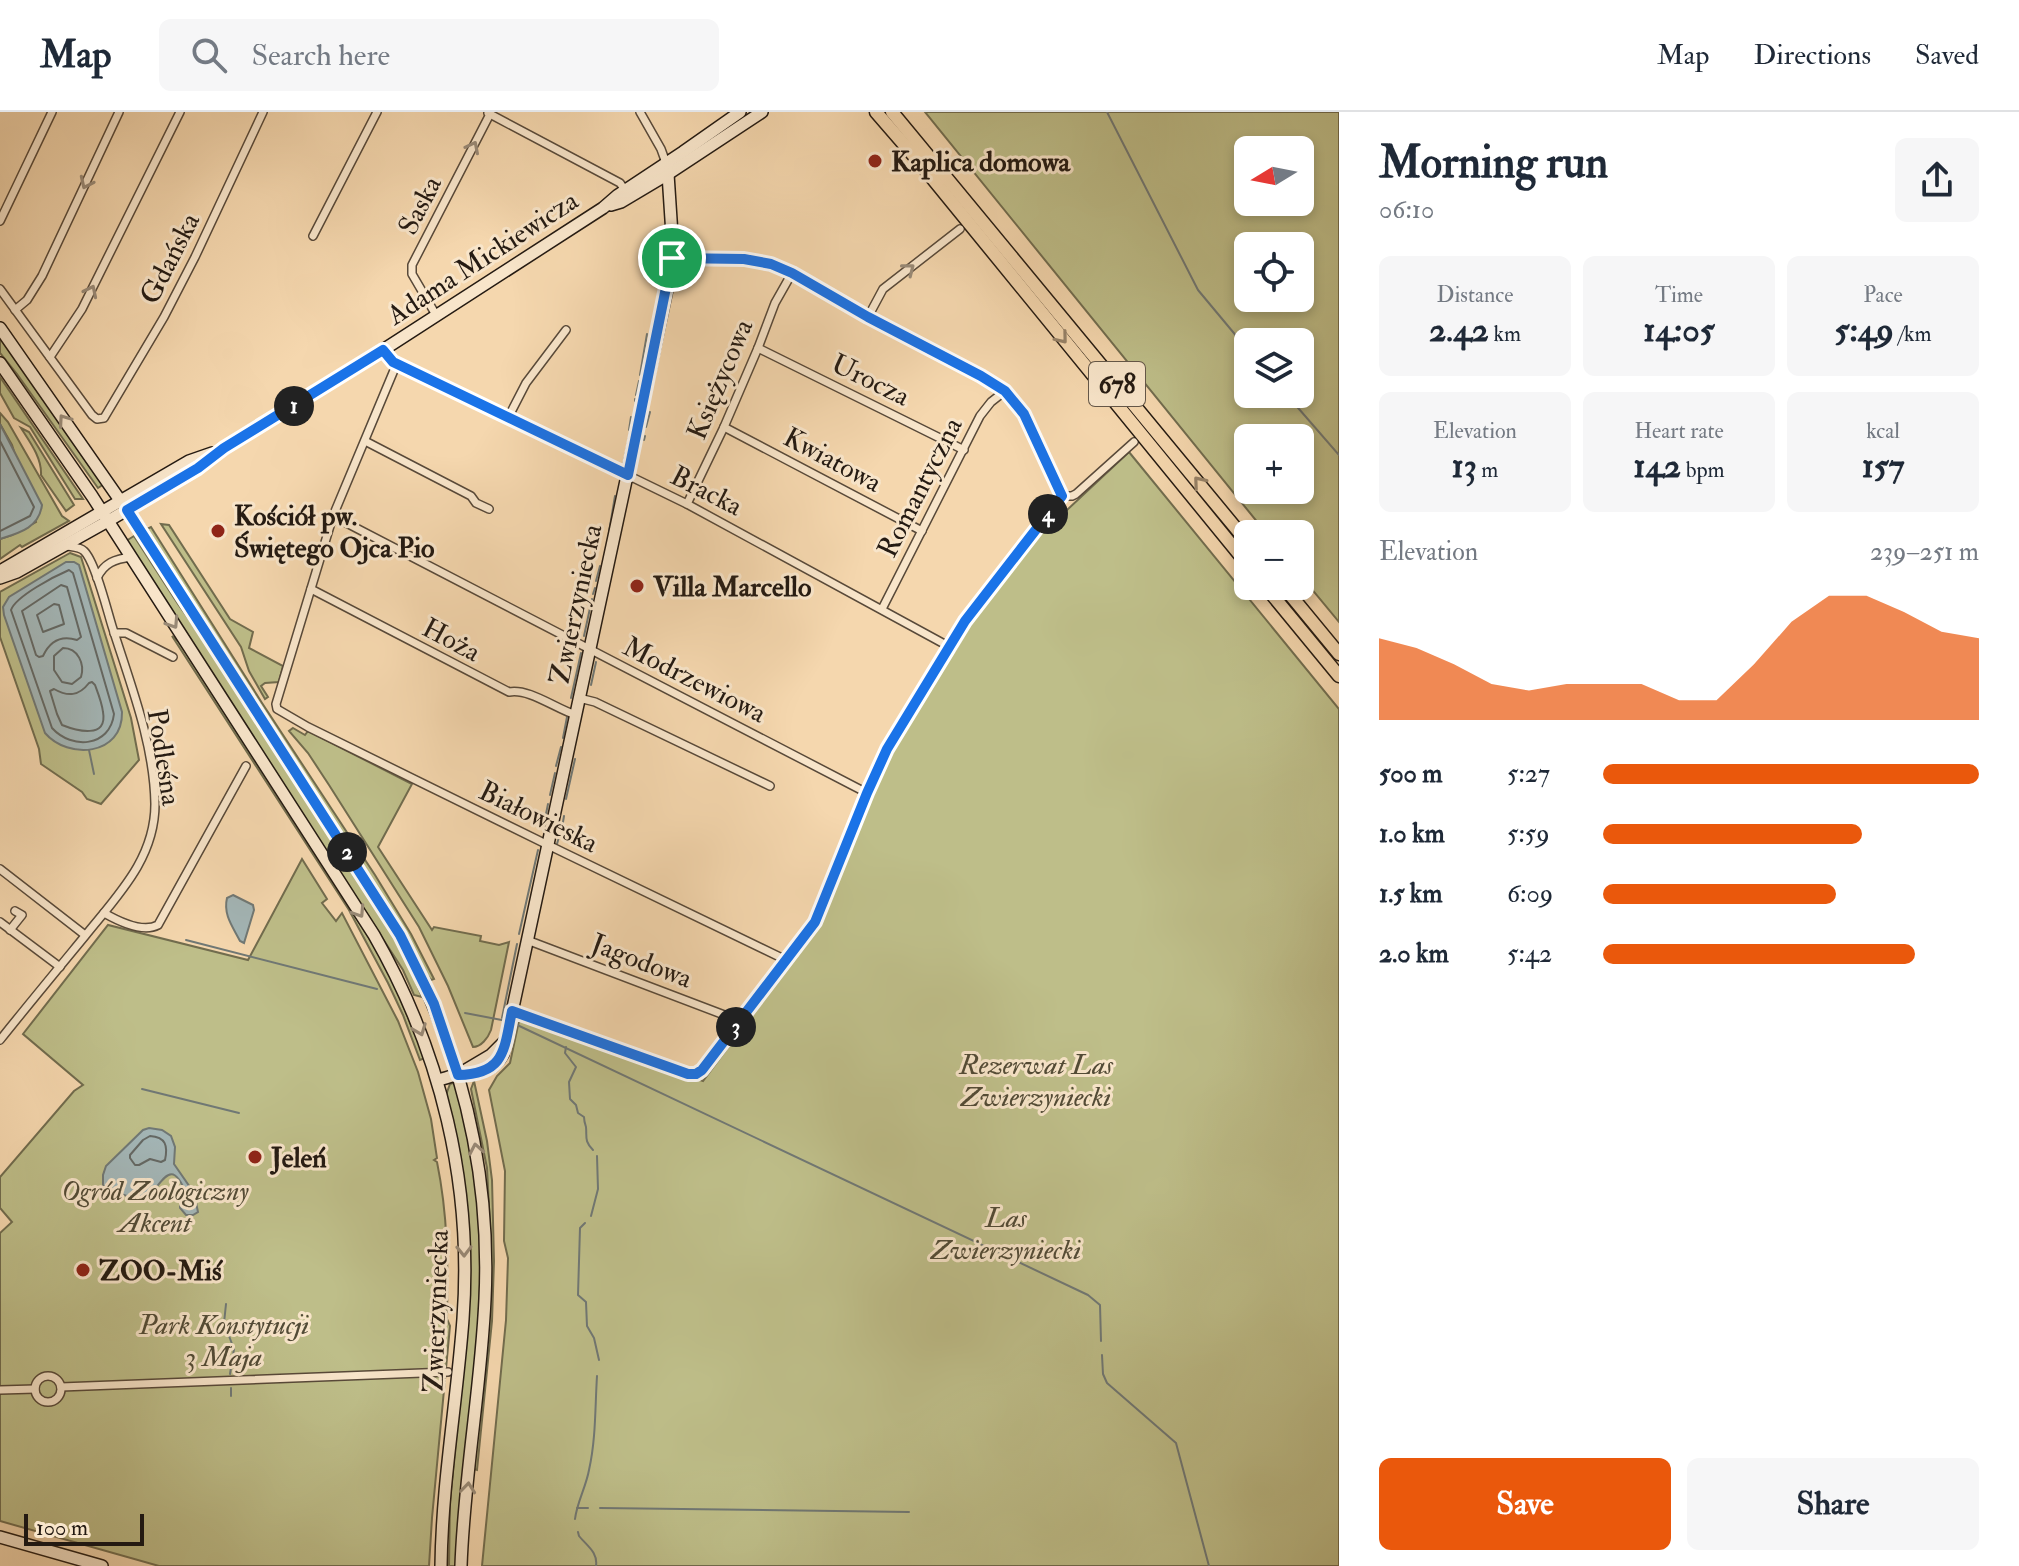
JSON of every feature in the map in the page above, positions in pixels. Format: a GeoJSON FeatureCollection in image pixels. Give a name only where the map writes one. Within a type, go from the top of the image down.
{"type":"FeatureCollection","features":[{"type":"Feature","properties":{"kind":"main road","name":"Adama Mickiewicza"},"geometry":{"type":"LineString","coordinates":[[706,143],[740,112]]}},
{"type":"Feature","properties":{"kind":"main road","name":"Adama Mickiewicza"},"geometry":{"type":"LineString","coordinates":[[603,208],[621,202],[706,143],[762,112]]}},
{"type":"Feature","properties":{"kind":"main road","name":"678"},"geometry":{"type":"LineString","coordinates":[[876,112],[1234,548]]}},
{"type":"Feature","properties":{"kind":"main road","name":"678"},"geometry":{"type":"LineString","coordinates":[[892,112],[1234,526]]}},
{"type":"Feature","properties":{"kind":"main road","name":"Adama Mickiewicza"},"geometry":{"type":"LineString","coordinates":[[0,578],[17,572],[64,545],[124,505],[198,468],[224,448],[603,208],[625,190],[667,169]]}},
{"type":"Feature","properties":{"kind":"main road","name":"Zwierzyniecka"},"geometry":{"type":"LineString","coordinates":[[441,1566],[465,1267],[458,1173],[438,1080],[475,1074],[493,1066],[503,1054],[672,258],[667,169]]}},
{"type":"Feature","properties":{"kind":"main road"},"geometry":{"type":"LineString","coordinates":[[0,328],[124,505],[400,935],[429,993],[458,1075]]}},
{"type":"Feature","properties":{"kind":"main road"},"geometry":{"type":"LineString","coordinates":[[0,363],[105,517],[374,935],[408,1000],[438,1080]]}},
{"type":"Feature","properties":{"kind":"main road","name":"Adama Mickiewicza"},"geometry":{"type":"LineString","coordinates":[[0,571],[105,517]]}},
{"type":"Feature","properties":{"kind":"main road"},"geometry":{"type":"LineString","coordinates":[[1277,600],[1339,676]]}},
{"type":"Feature","properties":{"kind":"main road"},"geometry":{"type":"LineString","coordinates":[[1295,600],[1339,654]]}},
{"type":"Feature","properties":{"kind":"main road"},"geometry":{"type":"LineString","coordinates":[[408,1000],[421,1003],[426,1001],[429,993]]}},
{"type":"Feature","properties":{"kind":"main road","name":"Zwierzyniecka"},"geometry":{"type":"LineString","coordinates":[[458,1075],[478,1163],[486,1263],[482,1346],[461,1566]]}},
{"type":"Feature","properties":{"kind":"main road"},"geometry":{"type":"LineString","coordinates":[[0,1537],[102,1566]]}},
{"type":"Feature","properties":{"kind":"street"},"geometry":{"type":"LineString","coordinates":[[0,221],[52,112]]}},
{"type":"Feature","properties":{"kind":"street"},"geometry":{"type":"LineString","coordinates":[[15,310],[27,300],[42,276],[119,112]]}},
{"type":"Feature","properties":{"kind":"street"},"geometry":{"type":"LineString","coordinates":[[0,289],[50,357],[82,309],[180,112]]}},
{"type":"Feature","properties":{"kind":"street","name":"Gdańska"},"geometry":{"type":"LineString","coordinates":[[50,357],[94,418],[104,418],[164,317],[263,112]]}},
{"type":"Feature","properties":{"kind":"street"},"geometry":{"type":"LineString","coordinates":[[313,236],[377,112]]}},
{"type":"Feature","properties":{"kind":"street"},"geometry":{"type":"LineString","coordinates":[[640,112],[661,149],[667,169]]}},
{"type":"Feature","properties":{"kind":"street"},"geometry":{"type":"LineString","coordinates":[[488,113],[620,183],[625,190]]}},
{"type":"Feature","properties":{"kind":"street","name":"Saska"},"geometry":{"type":"LineString","coordinates":[[436,315],[412,274],[412,265],[488,113]]}},
{"type":"Feature","properties":{"kind":"street"},"geometry":{"type":"LineString","coordinates":[[868,317],[883,289],[960,229]]}},
{"type":"Feature","properties":{"kind":"street"},"geometry":{"type":"LineString","coordinates":[[672,258],[744,259],[771,264],[981,376],[1005,391],[1024,414],[1062,496]]}},
{"type":"Feature","properties":{"kind":"street","name":"Księżycowa"},"geometry":{"type":"LineString","coordinates":[[687,504],[724,427],[775,303],[792,273]]}},
{"type":"Feature","properties":{"kind":"street"},"geometry":{"type":"LineString","coordinates":[[509,416],[526,383],[566,330]]}},
{"type":"Feature","properties":{"kind":"street","name":"Urocza"},"geometry":{"type":"LineString","coordinates":[[758,348],[964,450]]}},
{"type":"Feature","properties":{"kind":"street","name":"Bracka"},"geometry":{"type":"LineString","coordinates":[[383,350],[393,362],[687,504],[948,646]]}},
{"type":"Feature","properties":{"kind":"street"},"geometry":{"type":"LineString","coordinates":[[311,589],[333,516],[397,363]]}},
{"type":"Feature","properties":{"kind":"street","name":"Romantyczna"},"geometry":{"type":"LineString","coordinates":[[882,609],[980,416],[1005,391]]}},
{"type":"Feature","properties":{"kind":"street","name":"Kwiatowa"},"geometry":{"type":"LineString","coordinates":[[724,427],[922,531]]}},
{"type":"Feature","properties":{"kind":"street"},"geometry":{"type":"LineString","coordinates":[[365,441],[464,488],[476,503],[489,509]]}},
{"type":"Feature","properties":{"kind":"street"},"geometry":{"type":"LineString","coordinates":[[1062,496],[1076,494],[1134,442]]}},
{"type":"Feature","properties":{"kind":"street"},"geometry":{"type":"LineString","coordinates":[[511,1017],[688,1074],[702,1070],[815,922],[887,749],[965,621],[1062,496]]}},
{"type":"Feature","properties":{"kind":"street","name":"Modrzewiowa"},"geometry":{"type":"LineString","coordinates":[[333,516],[867,793]]}},
{"type":"Feature","properties":{"kind":"street","name":"Podleśna"},"geometry":{"type":"LineString","coordinates":[[0,1040],[132,879],[149,843],[155,806],[142,724],[97,578],[86,553],[64,545]]}},
{"type":"Feature","properties":{"kind":"street"},"geometry":{"type":"LineString","coordinates":[[97,578],[110,562],[131,557]]}},
{"type":"Feature","properties":{"kind":"street","name":"Białowieska"},"geometry":{"type":"LineString","coordinates":[[311,589],[276,707],[281,713],[786,960]]}},
{"type":"Feature","properties":{"kind":"street","name":"Hoża"},"geometry":{"type":"LineString","coordinates":[[311,589],[509,692],[519,690],[576,715]]}},
{"type":"Feature","properties":{"kind":"street"},"geometry":{"type":"LineString","coordinates":[[114,633],[126,633],[173,657]]}},
{"type":"Feature","properties":{"kind":"street"},"geometry":{"type":"LineString","coordinates":[[579,698],[595,702],[770,786]]}},
{"type":"Feature","properties":{"kind":"street"},"geometry":{"type":"LineString","coordinates":[[104,913],[145,928],[158,925],[246,766]]}},
{"type":"Feature","properties":{"kind":"street"},"geometry":{"type":"LineString","coordinates":[[0,869],[85,935]]}},
{"type":"Feature","properties":{"kind":"street"},"geometry":{"type":"LineString","coordinates":[[10,930],[22,915],[15,911]]}},
{"type":"Feature","properties":{"kind":"street"},"geometry":{"type":"LineString","coordinates":[[0,922],[60,967]]}},
{"type":"Feature","properties":{"kind":"street","name":"Jagodowa"},"geometry":{"type":"LineString","coordinates":[[527,940],[740,1021]]}},
{"type":"Feature","properties":{"kind":"street"},"geometry":{"type":"LineString","coordinates":[[65,1387],[59,1396],[48,1401],[39,1398],[35,1389],[39,1380],[48,1376],[65,1387],[448,1372]]}},
{"type":"Feature","properties":{"kind":"street"},"geometry":{"type":"LineString","coordinates":[[0,1390],[35,1389]]}},
{"type":"Feature","properties":{"kind":"green space"},"geometry":{"type":"Polygon","coordinates":[[[925,112],[1339,112],[1339,622],[1314,592],[1314,520],[1256,520],[1243,504],[1314,504],[1314,424],[1234,424],[1234,493],[925,112]]]}},
{"type":"Feature","properties":{"kind":"green space"},"geometry":{"type":"Polygon","coordinates":[[[0,336],[104,484],[98,488],[0,353],[0,336]]]}},
{"type":"Feature","properties":{"kind":"green space"},"geometry":{"type":"Polygon","coordinates":[[[0,377],[83,499],[75,499],[30,427],[14,418],[0,393],[0,377]]]}},
{"type":"Feature","properties":{"kind":"green space"},"geometry":{"type":"Polygon","coordinates":[[[0,413],[62,516],[69,521],[22,547],[20,545],[0,559],[0,539],[36,522],[12,445],[0,424],[0,413]]]}},
{"type":"Feature","properties":{"kind":"green space"},"geometry":{"type":"Polygon","coordinates":[[[21,428],[29,432],[74,505],[66,511],[41,475],[37,456],[21,428]]]}},
{"type":"Feature","properties":{"kind":"green space","name":"Las Zwierzyniecki"},"geometry":{"type":"Polygon","coordinates":[[[1129,452],[1234,580],[1234,600],[1250,600],[1339,709],[1339,1566],[482,1566],[506,1320],[508,1258],[504,1241],[505,1171],[489,1090],[510,1063],[520,1016],[703,1081],[817,927],[885,765],[982,603],[1058,507],[1067,510],[1129,452]]]}},
{"type":"Feature","properties":{"kind":"green space"},"geometry":{"type":"Polygon","coordinates":[[[161,524],[169,525],[230,619],[253,632],[249,648],[283,666],[279,682],[261,686],[268,697],[265,699],[249,671],[241,647],[161,524]]]}},
{"type":"Feature","properties":{"kind":"green space"},"geometry":{"type":"Polygon","coordinates":[[[151,527],[375,875],[434,979],[431,980],[426,974],[371,878],[147,529],[151,527]]]}},
{"type":"Feature","properties":{"kind":"green space"},"geometry":{"type":"Polygon","coordinates":[[[134,536],[224,668],[402,948],[422,997],[414,995],[403,970],[126,541],[134,536]]]}},
{"type":"Feature","properties":{"kind":"green space"},"geometry":{"type":"Polygon","coordinates":[[[70,553],[81,557],[131,718],[139,760],[101,804],[87,799],[82,792],[41,764],[39,749],[0,637],[0,592],[70,553]]]}},
{"type":"Feature","properties":{"kind":"green space"},"geometry":{"type":"Polygon","coordinates":[[[172,636],[182,644],[378,952],[425,1058],[420,1060],[388,983],[349,910],[172,636]]]}},
{"type":"Feature","properties":{"kind":"green space"},"geometry":{"type":"Polygon","coordinates":[[[293,728],[305,735],[308,731],[412,784],[378,847],[432,930],[434,927],[481,936],[480,941],[499,945],[509,942],[491,1030],[479,1045],[473,1047],[419,927],[308,753],[289,731],[293,728]]]}},
{"type":"Feature","properties":{"kind":"green space","name":"Park Konstytucji 3 Maja"},"geometry":{"type":"Polygon","coordinates":[[[302,859],[327,899],[322,903],[336,921],[342,913],[398,1021],[418,1072],[431,1119],[437,1158],[434,1160],[441,1182],[445,1221],[447,1319],[450,1326],[429,1566],[159,1566],[0,1521],[0,1233],[12,1222],[0,1208],[0,1177],[74,1091],[83,1085],[23,1034],[108,925],[248,960],[302,859]]]}},
{"type":"Feature","properties":{"kind":"green space"},"geometry":{"type":"Polygon","coordinates":[[[474,1081],[492,1180],[494,1261],[492,1321],[477,1470],[474,1469],[490,1304],[491,1247],[487,1168],[471,1089],[474,1081]]]}},
{"type":"Feature","properties":{"kind":"green space"},"geometry":{"type":"Polygon","coordinates":[[[453,1083],[457,1086],[463,1108],[478,1198],[481,1262],[478,1329],[456,1566],[449,1566],[450,1502],[470,1260],[461,1162],[446,1095],[453,1083]]]}},
{"type":"Feature","properties":{"kind":"water"},"geometry":{"type":"Polygon","coordinates":[[[0,424],[42,505],[32,524],[21,532],[0,539],[0,424]]]}},
{"type":"Feature","properties":{"kind":"water"},"geometry":{"type":"Polygon","coordinates":[[[66,562],[79,565],[122,712],[120,727],[114,738],[92,749],[67,747],[45,733],[4,615],[3,607],[9,597],[66,562]]]}},
{"type":"Feature","properties":{"kind":"water"},"geometry":{"type":"Polygon","coordinates":[[[233,895],[253,905],[244,943],[240,941],[228,915],[227,898],[233,895]]]}},
{"type":"Feature","properties":{"kind":"water"},"geometry":{"type":"Polygon","coordinates":[[[143,1130],[162,1130],[171,1136],[175,1147],[174,1164],[194,1193],[198,1212],[193,1215],[186,1215],[180,1208],[187,1196],[175,1175],[169,1174],[140,1201],[103,1185],[106,1166],[143,1130]]]}},
{"type":"Feature","properties":{"kind":"waterway"},"geometry":{"type":"LineString","coordinates":[[1107,112],[1198,290],[1234,333]]}},
{"type":"Feature","properties":{"kind":"waterway"},"geometry":{"type":"LineString","coordinates":[[640,375],[647,334]]}},
{"type":"Feature","properties":{"kind":"waterway"},"geometry":{"type":"LineString","coordinates":[[636,395],[639,381]]}},
{"type":"Feature","properties":{"kind":"waterway"},"geometry":{"type":"LineString","coordinates":[[1298,408],[1339,455]]}},
{"type":"Feature","properties":{"kind":"waterway"},"geometry":{"type":"LineString","coordinates":[[646,427],[650,412]]}},
{"type":"Feature","properties":{"kind":"waterway"},"geometry":{"type":"LineString","coordinates":[[629,430],[631,417]]}},
{"type":"Feature","properties":{"kind":"waterway"},"geometry":{"type":"LineString","coordinates":[[644,440],[645,436]]}},
{"type":"Feature","properties":{"kind":"waterway"},"geometry":{"type":"LineString","coordinates":[[609,532],[615,496]]}},
{"type":"Feature","properties":{"kind":"waterway"},"geometry":{"type":"LineString","coordinates":[[596,581],[600,566]]}},
{"type":"Feature","properties":{"kind":"waterway"},"geometry":{"type":"LineString","coordinates":[[593,594],[595,588]]}},
{"type":"Feature","properties":{"kind":"waterway"},"geometry":{"type":"LineString","coordinates":[[584,636],[592,599]]}},
{"type":"Feature","properties":{"kind":"waterway"},"geometry":{"type":"LineString","coordinates":[[571,698],[581,653]]}},
{"type":"Feature","properties":{"kind":"waterway"},"geometry":{"type":"LineString","coordinates":[[591,685],[596,662]]}},
{"type":"Feature","properties":{"kind":"waterway"},"geometry":{"type":"LineString","coordinates":[[563,738],[567,717]]}},
{"type":"Feature","properties":{"kind":"waterway"},"geometry":{"type":"LineString","coordinates":[[556,766],[561,747]]}},
{"type":"Feature","properties":{"kind":"waterway"},"geometry":{"type":"LineString","coordinates":[[89,750],[94,774]]}},
{"type":"Feature","properties":{"kind":"waterway"},"geometry":{"type":"LineString","coordinates":[[566,799],[575,759]]}},
{"type":"Feature","properties":{"kind":"waterway"},"geometry":{"type":"LineString","coordinates":[[550,795],[555,773]]}},
{"type":"Feature","properties":{"kind":"waterway"},"geometry":{"type":"LineString","coordinates":[[543,829],[548,804]]}},
{"type":"Feature","properties":{"kind":"waterway"},"geometry":{"type":"LineString","coordinates":[[563,822],[564,816]]}},
{"type":"Feature","properties":{"kind":"waterway"},"geometry":{"type":"LineString","coordinates":[[557,844],[560,833]]}},
{"type":"Feature","properties":{"kind":"waterway"},"geometry":{"type":"LineString","coordinates":[[519,934],[538,850]]}},
{"type":"Feature","properties":{"kind":"waterway"},"geometry":{"type":"LineString","coordinates":[[186,940],[377,989]]}},
{"type":"Feature","properties":{"kind":"waterway"},"geometry":{"type":"LineString","coordinates":[[502,1018],[517,944]]}},
{"type":"Feature","properties":{"kind":"waterway"},"geometry":{"type":"LineString","coordinates":[[465,1013],[507,1021]]}},
{"type":"Feature","properties":{"kind":"waterway"},"geometry":{"type":"LineString","coordinates":[[513,1023],[1088,1295],[1100,1305],[1101,1341]]}},
{"type":"Feature","properties":{"kind":"waterway"},"geometry":{"type":"LineString","coordinates":[[566,1047],[565,1053],[576,1067],[569,1082],[570,1099],[584,1117],[587,1141],[593,1150]]}},
{"type":"Feature","properties":{"kind":"waterway"},"geometry":{"type":"LineString","coordinates":[[142,1089],[239,1113]]}},
{"type":"Feature","properties":{"kind":"waterway"},"geometry":{"type":"LineString","coordinates":[[591,1216],[598,1189],[597,1156]]}},
{"type":"Feature","properties":{"kind":"waterway"},"geometry":{"type":"LineString","coordinates":[[585,1223],[580,1228],[578,1295],[586,1302],[587,1326],[594,1338],[599,1360]]}},
{"type":"Feature","properties":{"kind":"waterway"},"geometry":{"type":"LineString","coordinates":[[226,1304],[224,1323],[234,1349],[230,1374]]}},
{"type":"Feature","properties":{"kind":"waterway"},"geometry":{"type":"LineString","coordinates":[[1102,1355],[1107,1383],[1176,1443],[1209,1566]]}},
{"type":"Feature","properties":{"kind":"waterway"},"geometry":{"type":"LineString","coordinates":[[575,1519],[591,1458],[597,1376]]}},
{"type":"Feature","properties":{"kind":"waterway"},"geometry":{"type":"LineString","coordinates":[[231,1388],[231,1396]]}},
{"type":"Feature","properties":{"kind":"waterway"},"geometry":{"type":"LineString","coordinates":[[577,1508],[588,1508]]}},
{"type":"Feature","properties":{"kind":"waterway"},"geometry":{"type":"LineString","coordinates":[[600,1508],[909,1512]]}},
{"type":"Feature","properties":{"kind":"waterway"},"geometry":{"type":"LineString","coordinates":[[578,1532],[594,1553],[596,1566]]}},
{"type":"Feature","properties":{"kind":"place","name":"Kaplica domowa"},"geometry":{"type":"Point","coordinates":[875,161]}},
{"type":"Feature","properties":{"kind":"place","name":"Kościół pw. Świętego Ojca Pio"},"geometry":{"type":"Point","coordinates":[218,531]}},
{"type":"Feature","properties":{"kind":"place","name":"Villa Marcello"},"geometry":{"type":"Point","coordinates":[637,586]}},
{"type":"Feature","properties":{"kind":"place","name":"Jeleń"},"geometry":{"type":"Point","coordinates":[255,1157]}},
{"type":"Feature","properties":{"kind":"place","name":"ZOO-Miś"},"geometry":{"type":"Point","coordinates":[83,1270]}},
{"type":"Feature","properties":{"kind":"route"},"geometry":{"type":"LineString","coordinates":[[672,258],[744,259],[771,264],[981,376],[1005,391],[1024,414],[1062,496],[965,621],[887,749],[815,922],[702,1070],[688,1074],[512,1011],[499,1061],[475,1074],[458,1075],[434,1004],[400,935],[127,510],[383,350],[393,362],[628,475],[672,258]]}},
{"type":"Feature","properties":{"kind":"park label","name":"Rezerwat Las Zwierzyniecki"},"geometry":{"type":"Point","coordinates":[1036,1080]}},
{"type":"Feature","properties":{"kind":"park label","name":"Ogród Zoologiczny Akcent"},"geometry":{"type":"Point","coordinates":[155,1206]}}]}
